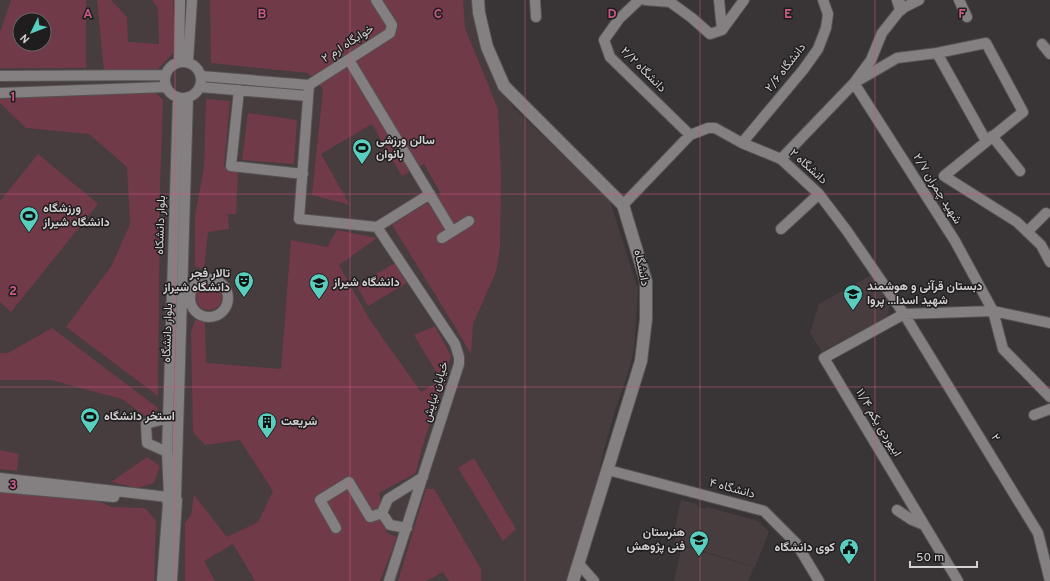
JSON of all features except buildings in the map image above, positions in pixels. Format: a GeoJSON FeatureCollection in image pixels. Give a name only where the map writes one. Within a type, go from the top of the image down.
{"type":"FeatureCollection","features":[{"type":"Feature","properties":{"kind":"street"},"geometry":{"type":"LineString","coordinates":[[180,0],[184,62]]}},
{"type":"Feature","properties":{"kind":"street"},"geometry":{"type":"LineString","coordinates":[[184,62],[192,0]]}},
{"type":"Feature","properties":{"kind":"street","name":"خوابگاه ارم ۲"},"geometry":{"type":"LineString","coordinates":[[309,85],[390,33],[392,24],[376,0]]}},
{"type":"Feature","properties":{"kind":"street","name":"دانشگاه"},"geometry":{"type":"LineString","coordinates":[[478,0],[486,47],[504,86],[624,205],[646,281],[646,319],[641,361],[574,581]]}},
{"type":"Feature","properties":{"kind":"street"},"geometry":{"type":"LineString","coordinates":[[535,0],[536,16]]}},
{"type":"Feature","properties":{"kind":"street","name":"۲/۲ دانشگاه"},"geometry":{"type":"LineString","coordinates":[[639,0],[619,19],[604,40],[610,57],[690,135]]}},
{"type":"Feature","properties":{"kind":"street"},"geometry":{"type":"LineString","coordinates":[[645,0],[670,2],[692,18],[710,34],[722,30],[744,0]]}},
{"type":"Feature","properties":{"kind":"street"},"geometry":{"type":"LineString","coordinates":[[720,0],[722,30]]}},
{"type":"Feature","properties":{"kind":"street","name":"۲/۶ دانشگاه"},"geometry":{"type":"LineString","coordinates":[[742,143],[804,70],[818,49],[826,28],[828,14],[822,0]]}},
{"type":"Feature","properties":{"kind":"street"},"geometry":{"type":"LineString","coordinates":[[781,159],[854,83],[871,60],[882,33],[899,5],[919,0]]}},
{"type":"Feature","properties":{"kind":"street"},"geometry":{"type":"LineString","coordinates":[[959,0],[967,17]]}},
{"type":"Feature","properties":{"kind":"street"},"geometry":{"type":"LineString","coordinates":[[854,83],[897,58],[937,53],[986,43],[1023,112],[944,176],[1017,222],[1041,245],[1050,262]]}},
{"type":"Feature","properties":{"kind":"street"},"geometry":{"type":"LineString","coordinates":[[1042,44],[1050,54]]}},
{"type":"Feature","properties":{"kind":"street"},"geometry":{"type":"LineString","coordinates":[[937,53],[961,97],[989,138],[1020,171]]}},
{"type":"Feature","properties":{"kind":"street"},"geometry":{"type":"LineString","coordinates":[[349,60],[452,231]]}},
{"type":"Feature","properties":{"kind":"street"},"geometry":{"type":"LineString","coordinates":[[184,62],[196,67],[201,76],[200,87],[197,92],[188,97],[178,97],[173,95],[166,87],[164,79],[170,66],[184,62]]}},
{"type":"Feature","properties":{"kind":"street"},"geometry":{"type":"LineString","coordinates":[[0,76],[165,75]]}},
{"type":"Feature","properties":{"kind":"street"},"geometry":{"type":"LineString","coordinates":[[201,76],[309,85],[299,219],[377,227],[430,194]]}},
{"type":"Feature","properties":{"kind":"street","name":"۲/۷ شهید چمران"},"geometry":{"type":"LineString","coordinates":[[854,83],[955,241],[993,312],[1003,349],[1050,397]]}},
{"type":"Feature","properties":{"kind":"street"},"geometry":{"type":"LineString","coordinates":[[0,93],[166,87]]}},
{"type":"Feature","properties":{"kind":"street"},"geometry":{"type":"LineString","coordinates":[[200,87],[308,96]]}},
{"type":"Feature","properties":{"kind":"street"},"geometry":{"type":"LineString","coordinates":[[239,90],[231,166],[303,174]]}},
{"type":"Feature","properties":{"kind":"street","name":"بلوار دانشکاه"},"geometry":{"type":"LineString","coordinates":[[172,581],[171,500],[167,452],[178,97]]}},
{"type":"Feature","properties":{"kind":"street","name":"بلوار دانشگاه"},"geometry":{"type":"LineString","coordinates":[[171,500],[188,97]]}},
{"type":"Feature","properties":{"kind":"street","name":"۲ دانشگاه"},"geometry":{"type":"LineString","coordinates":[[624,205],[690,135],[708,128],[715,128],[742,143],[781,159],[819,194],[847,231],[904,314]]}},
{"type":"Feature","properties":{"kind":"street"},"geometry":{"type":"LineString","coordinates":[[781,229],[819,194]]}},
{"type":"Feature","properties":{"kind":"street"},"geometry":{"type":"LineString","coordinates":[[1027,232],[1046,213]]}},
{"type":"Feature","properties":{"kind":"street"},"geometry":{"type":"LineString","coordinates":[[442,238],[469,221]]}},
{"type":"Feature","properties":{"kind":"street","name":"خیابان نیایش"},"geometry":{"type":"LineString","coordinates":[[377,227],[455,344],[459,357],[459,364],[389,581]]}},
{"type":"Feature","properties":{"kind":"street"},"geometry":{"type":"LineString","coordinates":[[904,314],[993,312],[1050,323]]}},
{"type":"Feature","properties":{"kind":"street","name":"۱۱/۴ ابیوردی یکم"},"geometry":{"type":"LineString","coordinates":[[904,314],[824,358],[958,581]]}},
{"type":"Feature","properties":{"kind":"street","name":"۲"},"geometry":{"type":"LineString","coordinates":[[904,314],[1038,533],[1050,581]]}},
{"type":"Feature","properties":{"kind":"street"},"geometry":{"type":"LineString","coordinates":[[1034,415],[1050,409]]}},
{"type":"Feature","properties":{"kind":"street"},"geometry":{"type":"LineString","coordinates":[[167,452],[147,443],[146,424],[168,418]]}},
{"type":"Feature","properties":{"kind":"street","name":"۴ دانشگاه"},"geometry":{"type":"LineString","coordinates":[[608,470],[764,511],[796,542],[819,581]]}},
{"type":"Feature","properties":{"kind":"street"},"geometry":{"type":"LineString","coordinates":[[336,528],[320,500],[349,482],[370,517],[382,512],[388,499],[422,477]]}},
{"type":"Feature","properties":{"kind":"street"},"geometry":{"type":"LineString","coordinates":[[0,478],[171,500]]}},
{"type":"Feature","properties":{"kind":"street"},"geometry":{"type":"LineString","coordinates":[[0,487],[132,496]]}},
{"type":"Feature","properties":{"kind":"street","name":"بلوار دانشکاه"},"geometry":{"type":"LineString","coordinates":[[162,581],[171,500]]}},
{"type":"Feature","properties":{"kind":"street"},"geometry":{"type":"LineString","coordinates":[[897,510],[912,520],[924,525]]}},
{"type":"Feature","properties":{"kind":"street"},"geometry":{"type":"LineString","coordinates":[[382,512],[390,525],[406,528]]}},
{"type":"Feature","properties":{"kind":"street"},"geometry":{"type":"LineString","coordinates":[[579,564],[594,581]]}},
{"type":"Feature","properties":{"kind":"shaded area","name":"دانشگاه شیراز"},"geometry":{"type":"Polygon","coordinates":[[[0,0],[474,0],[504,94],[514,108],[610,201],[638,289],[634,349],[629,370],[603,453],[597,484],[571,581],[0,581],[0,0]]]}},
{"type":"Feature","properties":{"kind":"shaded area"},"geometry":{"type":"Polygon","coordinates":[[[11,0],[86,0],[86,68],[0,68],[0,30],[11,0]]]}},
{"type":"Feature","properties":{"kind":"shaded area"},"geometry":{"type":"Polygon","coordinates":[[[97,0],[111,0],[127,17],[128,42],[159,44],[158,8],[152,0],[173,0],[175,51],[158,69],[104,71],[97,0]]]}},
{"type":"Feature","properties":{"kind":"shaded area"},"geometry":{"type":"Polygon","coordinates":[[[210,0],[463,0],[465,28],[498,109],[501,176],[500,247],[496,272],[473,324],[471,354],[392,225],[441,194],[424,164],[402,176],[372,124],[321,154],[350,205],[312,195],[323,89],[308,73],[211,63],[210,0]]]}},
{"type":"Feature","properties":{"kind":"shaded area"},"geometry":{"type":"Polygon","coordinates":[[[156,93],[163,100],[160,188],[158,396],[66,327],[112,265],[130,224],[127,167],[89,134],[26,128],[0,103],[0,97],[156,93]]]}},
{"type":"Feature","properties":{"kind":"shaded area"},"geometry":{"type":"Polygon","coordinates":[[[206,99],[230,101],[224,166],[238,173],[236,214],[228,214],[229,229],[208,232],[204,270],[195,266],[195,216],[204,167],[206,99]]]}},
{"type":"Feature","properties":{"kind":"shaded area"},"geometry":{"type":"Polygon","coordinates":[[[248,113],[297,120],[294,164],[242,160],[248,113]]]}},
{"type":"Feature","properties":{"kind":"shaded area"},"geometry":{"type":"Polygon","coordinates":[[[38,154],[98,204],[11,312],[0,302],[0,201],[38,154]]]}},
{"type":"Feature","properties":{"kind":"shaded area"},"geometry":{"type":"Polygon","coordinates":[[[337,230],[377,238],[339,265],[370,320],[421,392],[441,380],[414,335],[435,326],[451,356],[421,451],[416,473],[379,493],[387,533],[397,537],[380,581],[255,581],[233,544],[204,561],[215,581],[185,581],[185,523],[191,515],[194,495],[227,537],[258,522],[273,491],[240,440],[205,445],[193,432],[191,332],[195,320],[205,321],[206,363],[281,369],[291,240],[327,247],[337,230]]]}},
{"type":"Feature","properties":{"kind":"shaded area"},"geometry":{"type":"Polygon","coordinates":[[[395,263],[407,283],[368,306],[356,285],[395,263]]]}},
{"type":"Feature","properties":{"kind":"shaded area","name":"دبستان قرآنی و هوشمند شهید اسدا... پروا"},"geometry":{"type":"Polygon","coordinates":[[[871,275],[879,286],[879,290],[881,290],[890,305],[887,317],[822,352],[810,333],[819,304],[871,275]]]}},
{"type":"Feature","properties":{"kind":"shaded area"},"geometry":{"type":"Polygon","coordinates":[[[209,284],[218,288],[222,297],[218,306],[209,310],[200,306],[196,297],[200,288],[209,284]]]}},
{"type":"Feature","properties":{"kind":"shaded area"},"geometry":{"type":"Polygon","coordinates":[[[52,328],[158,408],[150,420],[122,399],[51,380],[0,380],[0,353],[8,353],[52,328]]]}},
{"type":"Feature","properties":{"kind":"shaded area"},"geometry":{"type":"Polygon","coordinates":[[[0,450],[19,454],[17,471],[0,469],[0,450]]]}},
{"type":"Feature","properties":{"kind":"shaded area"},"geometry":{"type":"Polygon","coordinates":[[[147,457],[160,466],[154,483],[138,488],[111,482],[147,457]]]}},
{"type":"Feature","properties":{"kind":"shaded area"},"geometry":{"type":"Polygon","coordinates":[[[474,458],[516,529],[503,541],[458,468],[474,458]]]}},
{"type":"Feature","properties":{"kind":"shaded area"},"geometry":{"type":"Polygon","coordinates":[[[426,489],[434,489],[481,569],[481,581],[449,581],[443,572],[426,581],[398,581],[426,489]]]}},
{"type":"Feature","properties":{"kind":"shaded area"},"geometry":{"type":"Polygon","coordinates":[[[0,492],[101,502],[111,507],[145,508],[156,521],[154,581],[0,581],[0,492]]]}},
{"type":"Feature","properties":{"kind":"shaded area"},"geometry":{"type":"Polygon","coordinates":[[[681,500],[697,504],[698,507],[706,509],[707,507],[758,521],[769,532],[755,567],[674,542],[676,536],[674,532],[681,500]]]}},
{"type":"Feature","properties":{"kind":"shaded area","name":"هنرستان فنی پژوهش"},"geometry":{"type":"Polygon","coordinates":[[[682,546],[754,567],[748,581],[674,581],[682,546]]]}},
{"type":"Feature","properties":{"kind":"place","name":"سالن ورزشی بانوان"},"geometry":{"type":"Point","coordinates":[362,165]}},
{"type":"Feature","properties":{"kind":"place","name":"ورزشگاه دانشگاه شیراز"},"geometry":{"type":"Point","coordinates":[29,233]}},
{"type":"Feature","properties":{"kind":"place","name":"تالار فجر دانشگاه شیراز"},"geometry":{"type":"Point","coordinates":[244,298]}},
{"type":"Feature","properties":{"kind":"place","name":"دانشگاه شیراز"},"geometry":{"type":"Point","coordinates":[319,300]}},
{"type":"Feature","properties":{"kind":"place","name":"دبستان قرآنی و هوشمند شهید اسدا... پروا"},"geometry":{"type":"Point","coordinates":[853,311]}},
{"type":"Feature","properties":{"kind":"place","name":"استخر دانشگاه"},"geometry":{"type":"Point","coordinates":[90,434]}},
{"type":"Feature","properties":{"kind":"place","name":"شریعت"},"geometry":{"type":"Point","coordinates":[267,439]}},
{"type":"Feature","properties":{"kind":"place","name":"هنرستان فنی پژوهش"},"geometry":{"type":"Point","coordinates":[699,557]}},
{"type":"Feature","properties":{"kind":"place","name":"کوی دانشگاه"},"geometry":{"type":"Point","coordinates":[849,565]}}]}
